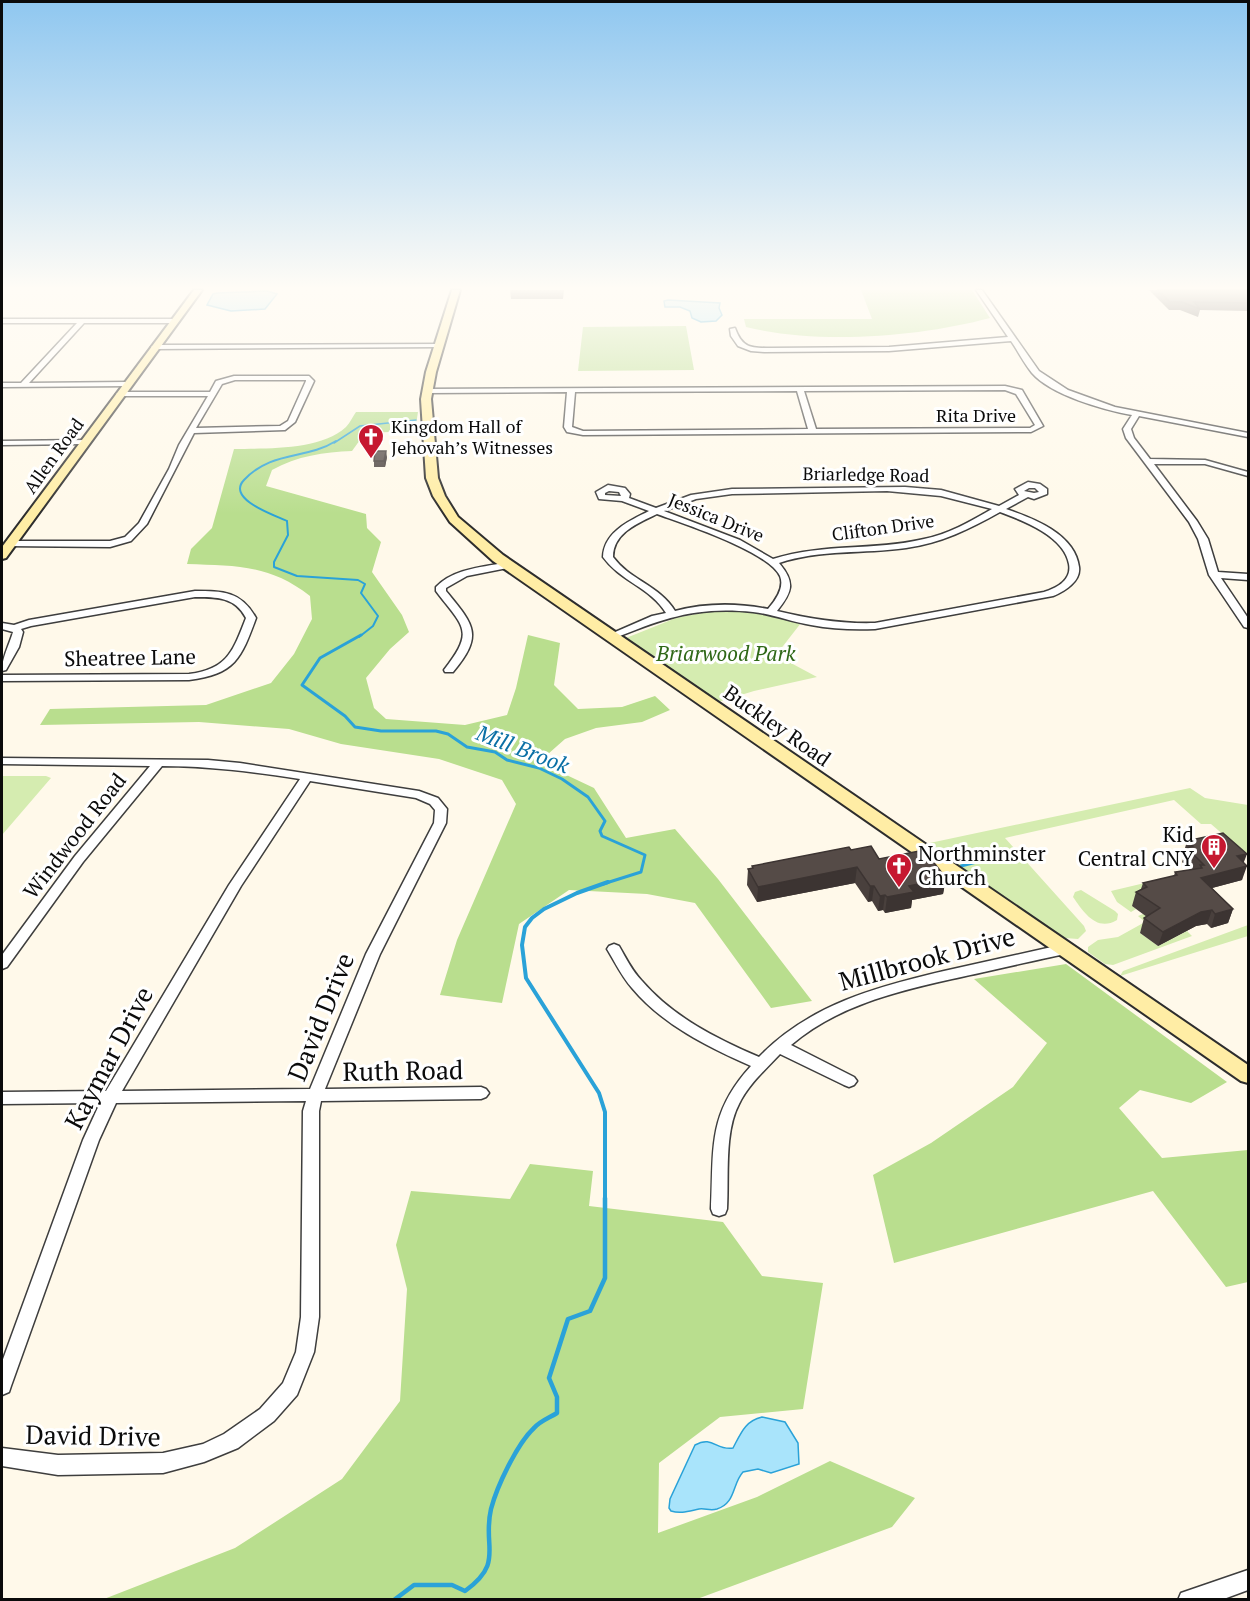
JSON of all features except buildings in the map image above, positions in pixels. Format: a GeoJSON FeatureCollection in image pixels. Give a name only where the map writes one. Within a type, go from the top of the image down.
{"type":"FeatureCollection","features":[{"type":"Feature","properties":{"kind":"street"},"geometry":{"type":"LineString","coordinates":[[23,385],[42,365]]}},
{"type":"Feature","properties":{"kind":"street","name":"Allen Road"},"geometry":{"type":"LineString","coordinates":[[2,555],[141,365]]}},
{"type":"Feature","properties":{"kind":"street","name":"Buckley Road"},"geometry":{"type":"LineString","coordinates":[[434,365],[427,391],[432,478],[439,496],[462,529],[508,565],[1248,1075]]}},
{"type":"Feature","properties":{"kind":"street"},"geometry":{"type":"LineString","coordinates":[[1029,365],[1044,381],[1078,398],[1136,414],[1248,435]]}},
{"type":"Feature","properties":{"kind":"street"},"geometry":{"type":"LineString","coordinates":[[9,544],[110,544],[133,536],[143,524],[191,431],[219,383],[234,378],[309,378],[310,381],[291,422],[282,428],[191,431]]}},
{"type":"Feature","properties":{"kind":"street"},"geometry":{"type":"LineString","coordinates":[[2,385],[212,394]]}},
{"type":"Feature","properties":{"kind":"street","name":"Rita Drive"},"geometry":{"type":"LineString","coordinates":[[427,391],[1012,388],[1019,392],[1039,426],[1031,430],[576,432],[568,427],[571,391]]}},
{"type":"Feature","properties":{"kind":"street"},"geometry":{"type":"LineString","coordinates":[[800,390],[813,432]]}},
{"type":"Feature","properties":{"kind":"street"},"geometry":{"type":"LineString","coordinates":[[1136,414],[1127,429],[1130,438],[1193,521],[1203,539],[1214,576],[1248,625]]}},
{"type":"Feature","properties":{"kind":"street"},"geometry":{"type":"LineString","coordinates":[[2,443],[84,442]]}},
{"type":"Feature","properties":{"kind":"street"},"geometry":{"type":"LineString","coordinates":[[1146,461],[1205,462],[1248,474]]}},
{"type":"Feature","properties":{"kind":"street","name":"Briarledge Road"},"geometry":{"type":"LineString","coordinates":[[611,636],[671,613],[718,607],[771,612],[829,625],[875,626],[1045,595],[1061,588],[1075,571],[1066,547],[1046,529],[998,510],[946,494],[903,490],[725,492],[687,500],[658,512],[621,531],[611,541],[608,557],[623,574],[663,601],[671,613]]}},
{"type":"Feature","properties":{"kind":"street","name":"Clifton Drive"},"geometry":{"type":"LineString","coordinates":[[773,562],[821,552],[923,543],[972,525],[1025,495]]}},
{"type":"Feature","properties":{"kind":"street","name":"Jessica Drive"},"geometry":{"type":"LineString","coordinates":[[624,499],[744,546],[773,562],[785,576],[786,590],[771,612]]}},
{"type":"Feature","properties":{"kind":"street"},"geometry":{"type":"LineString","coordinates":[[449,670],[465,654],[468,643],[467,630],[461,615],[441,591],[441,587],[447,581],[459,576],[508,565]]}},
{"type":"Feature","properties":{"kind":"street"},"geometry":{"type":"LineString","coordinates":[[1214,576],[1248,577]]}},
{"type":"Feature","properties":{"kind":"street","name":"Sheatree Lane"},"geometry":{"type":"LineString","coordinates":[[2,626],[15,628],[29,623],[195,594],[218,594],[239,600],[246,606],[251,618],[230,664],[221,670],[201,676],[2,678]]}},
{"type":"Feature","properties":{"kind":"street"},"geometry":{"type":"LineString","coordinates":[[2,668],[14,647],[18,632],[15,628]]}},
{"type":"Feature","properties":{"kind":"street","name":"David Drive"},"geometry":{"type":"LineString","coordinates":[[2,761],[159,762],[240,766],[419,795],[434,801],[441,808],[440,823],[373,954],[310,1111],[310,1317],[305,1352],[290,1389],[267,1415],[231,1441],[204,1454],[163,1463],[57,1464],[2,1457]]}},
{"type":"Feature","properties":{"kind":"street","name":"Windwood Road"},"geometry":{"type":"LineString","coordinates":[[2,964],[79,859],[159,762]]}},
{"type":"Feature","properties":{"kind":"street","name":"Kaymar Drive"},"geometry":{"type":"LineString","coordinates":[[2,1386],[91,1140],[110,1098],[235,885],[307,777]]}},
{"type":"Feature","properties":{"kind":"street"},"geometry":{"type":"LineString","coordinates":[[614,949],[636,985],[660,1006],[723,1048],[761,1064]]}},
{"type":"Feature","properties":{"kind":"street","name":"Millbrook Drive"},"geometry":{"type":"LineString","coordinates":[[719,1209],[723,1139],[727,1113],[736,1093],[761,1064],[802,1026],[855,999],[909,984],[1065,949]]}},
{"type":"Feature","properties":{"kind":"street"},"geometry":{"type":"LineString","coordinates":[[780,1046],[849,1082]]}},
{"type":"Feature","properties":{"kind":"street","name":"Ruth Road"},"geometry":{"type":"LineString","coordinates":[[2,1098],[314,1097],[481,1093]]}},
{"type":"Feature","properties":{"kind":"street"},"geometry":{"type":"LineString","coordinates":[[1188,1599],[1248,1580]]}},
{"type":"Feature","properties":{"kind":"green space"},"geometry":{"type":"Polygon","coordinates":[[[579,365],[693,365],[694,370],[578,371],[579,365]]]}},
{"type":"Feature","properties":{"kind":"green space"},"geometry":{"type":"Polygon","coordinates":[[[356,412],[418,412],[415,431],[365,433],[352,451],[311,456],[291,461],[272,470],[266,486],[366,514],[367,528],[381,542],[372,572],[402,615],[409,632],[390,649],[366,678],[374,708],[386,719],[465,725],[507,715],[516,688],[528,635],[560,643],[554,685],[578,709],[622,707],[655,696],[670,710],[642,722],[596,728],[565,739],[539,762],[594,788],[626,838],[675,829],[718,879],[812,1001],[771,1008],[695,903],[647,894],[569,890],[519,924],[502,1003],[440,995],[457,940],[516,804],[502,780],[439,759],[341,744],[289,729],[199,722],[40,725],[50,709],[206,705],[271,683],[294,654],[312,619],[310,596],[266,572],[237,567],[187,564],[191,549],[212,528],[234,449],[293,447],[322,440],[346,427],[356,412]]]}},
{"type":"Feature","properties":{"kind":"green space","name":"Briarwood Park"},"geometry":{"type":"Polygon","coordinates":[[[718,610],[755,613],[801,623],[776,655],[817,677],[754,691],[718,702],[626,638],[676,618],[718,610]]]}},
{"type":"Feature","properties":{"kind":"green space"},"geometry":{"type":"Polygon","coordinates":[[[2,776],[51,778],[2,835],[2,776]]]}},
{"type":"Feature","properties":{"kind":"green space"},"geometry":{"type":"Polygon","coordinates":[[[1190,788],[1205,798],[1248,805],[1248,856],[1211,824],[1201,824],[1174,800],[1005,838],[1084,926],[1086,931],[1078,939],[1065,938],[925,844],[1190,788]]]}},
{"type":"Feature","properties":{"kind":"green space"},"geometry":{"type":"Polygon","coordinates":[[[1170,877],[1132,906],[1136,909],[1131,912],[1117,902],[1111,891],[1170,877]]]}},
{"type":"Feature","properties":{"kind":"green space"},"geometry":{"type":"Polygon","coordinates":[[[1081,890],[1115,911],[1118,914],[1117,920],[1103,924],[1086,914],[1073,897],[1075,892],[1081,890]]]}},
{"type":"Feature","properties":{"kind":"green space"},"geometry":{"type":"Polygon","coordinates":[[[1143,914],[1148,917],[1140,933],[1158,946],[1187,931],[1192,936],[1113,965],[1105,964],[1088,952],[1088,947],[1098,940],[1118,937],[1145,922],[1138,916],[1143,914]]]}},
{"type":"Feature","properties":{"kind":"green space"},"geometry":{"type":"Polygon","coordinates":[[[1248,925],[1248,936],[1120,976],[1123,971],[1248,925]]]}},
{"type":"Feature","properties":{"kind":"green space"},"geometry":{"type":"Polygon","coordinates":[[[1066,964],[1227,1082],[1191,1103],[1140,1090],[1119,1108],[1162,1158],[1248,1150],[1248,1282],[1226,1287],[1153,1191],[894,1263],[873,1175],[931,1143],[1013,1087],[1047,1043],[974,979],[1066,964]]]}},
{"type":"Feature","properties":{"kind":"green space"},"geometry":{"type":"Polygon","coordinates":[[[530,1164],[593,1171],[589,1206],[723,1222],[762,1276],[823,1283],[803,1409],[720,1417],[659,1463],[658,1533],[757,1497],[830,1461],[915,1498],[892,1527],[697,1599],[104,1599],[235,1548],[342,1479],[400,1401],[407,1289],[396,1245],[411,1191],[510,1199],[530,1164]]]}},
{"type":"Feature","properties":{"kind":"water"},"geometry":{"type":"Polygon","coordinates":[[[762,1417],[785,1422],[798,1443],[799,1464],[771,1473],[758,1469],[743,1472],[731,1498],[717,1509],[671,1511],[670,1499],[695,1445],[710,1442],[722,1447],[733,1448],[747,1425],[762,1417]]]}},
{"type":"Feature","properties":{"kind":"waterway","name":"Mill Brook"},"geometry":{"type":"LineString","coordinates":[[334,443],[360,426],[416,420]]}},
{"type":"Feature","properties":{"kind":"waterway","name":"Mill Brook"},"geometry":{"type":"LineString","coordinates":[[336,441],[313,451],[266,464],[255,470],[240,487],[241,494],[246,500],[287,521],[288,535],[274,562],[274,567],[297,576],[358,580],[365,584],[361,593],[378,616],[373,626],[359,637]]}},
{"type":"Feature","properties":{"kind":"waterway","name":"Mill Brook"},"geometry":{"type":"LineString","coordinates":[[361,635],[320,658],[302,685],[345,716],[355,727],[381,731],[436,731],[448,734],[467,747],[495,752],[507,760],[539,768],[562,779],[588,797],[605,821],[600,831],[602,836],[645,855],[641,872],[603,884]]}},
{"type":"Feature","properties":{"kind":"waterway"},"geometry":{"type":"LineString","coordinates":[[961,866],[1016,852]]}},
{"type":"Feature","properties":{"kind":"waterway","name":"Mill Brook"},"geometry":{"type":"LineString","coordinates":[[394,1600],[414,1585],[452,1585],[465,1591],[485,1571],[490,1553],[491,1509],[498,1489],[508,1466],[528,1435],[539,1423],[557,1413],[557,1397],[549,1378],[568,1319],[590,1311],[605,1278],[605,1112],[599,1093],[526,978],[522,945],[525,927],[544,909],[577,893],[608,882]]}},
{"type":"Feature","properties":{"kind":"place","name":"Kingdom Hall of Jehovah’s Witnesses"},"geometry":{"type":"Point","coordinates":[371,460]}},
{"type":"Feature","properties":{"kind":"place","name":"Kid Central CNY"},"geometry":{"type":"Point","coordinates":[1214,870]}},
{"type":"Feature","properties":{"kind":"place","name":"Northminster Church"},"geometry":{"type":"Point","coordinates":[899,889]}}]}
